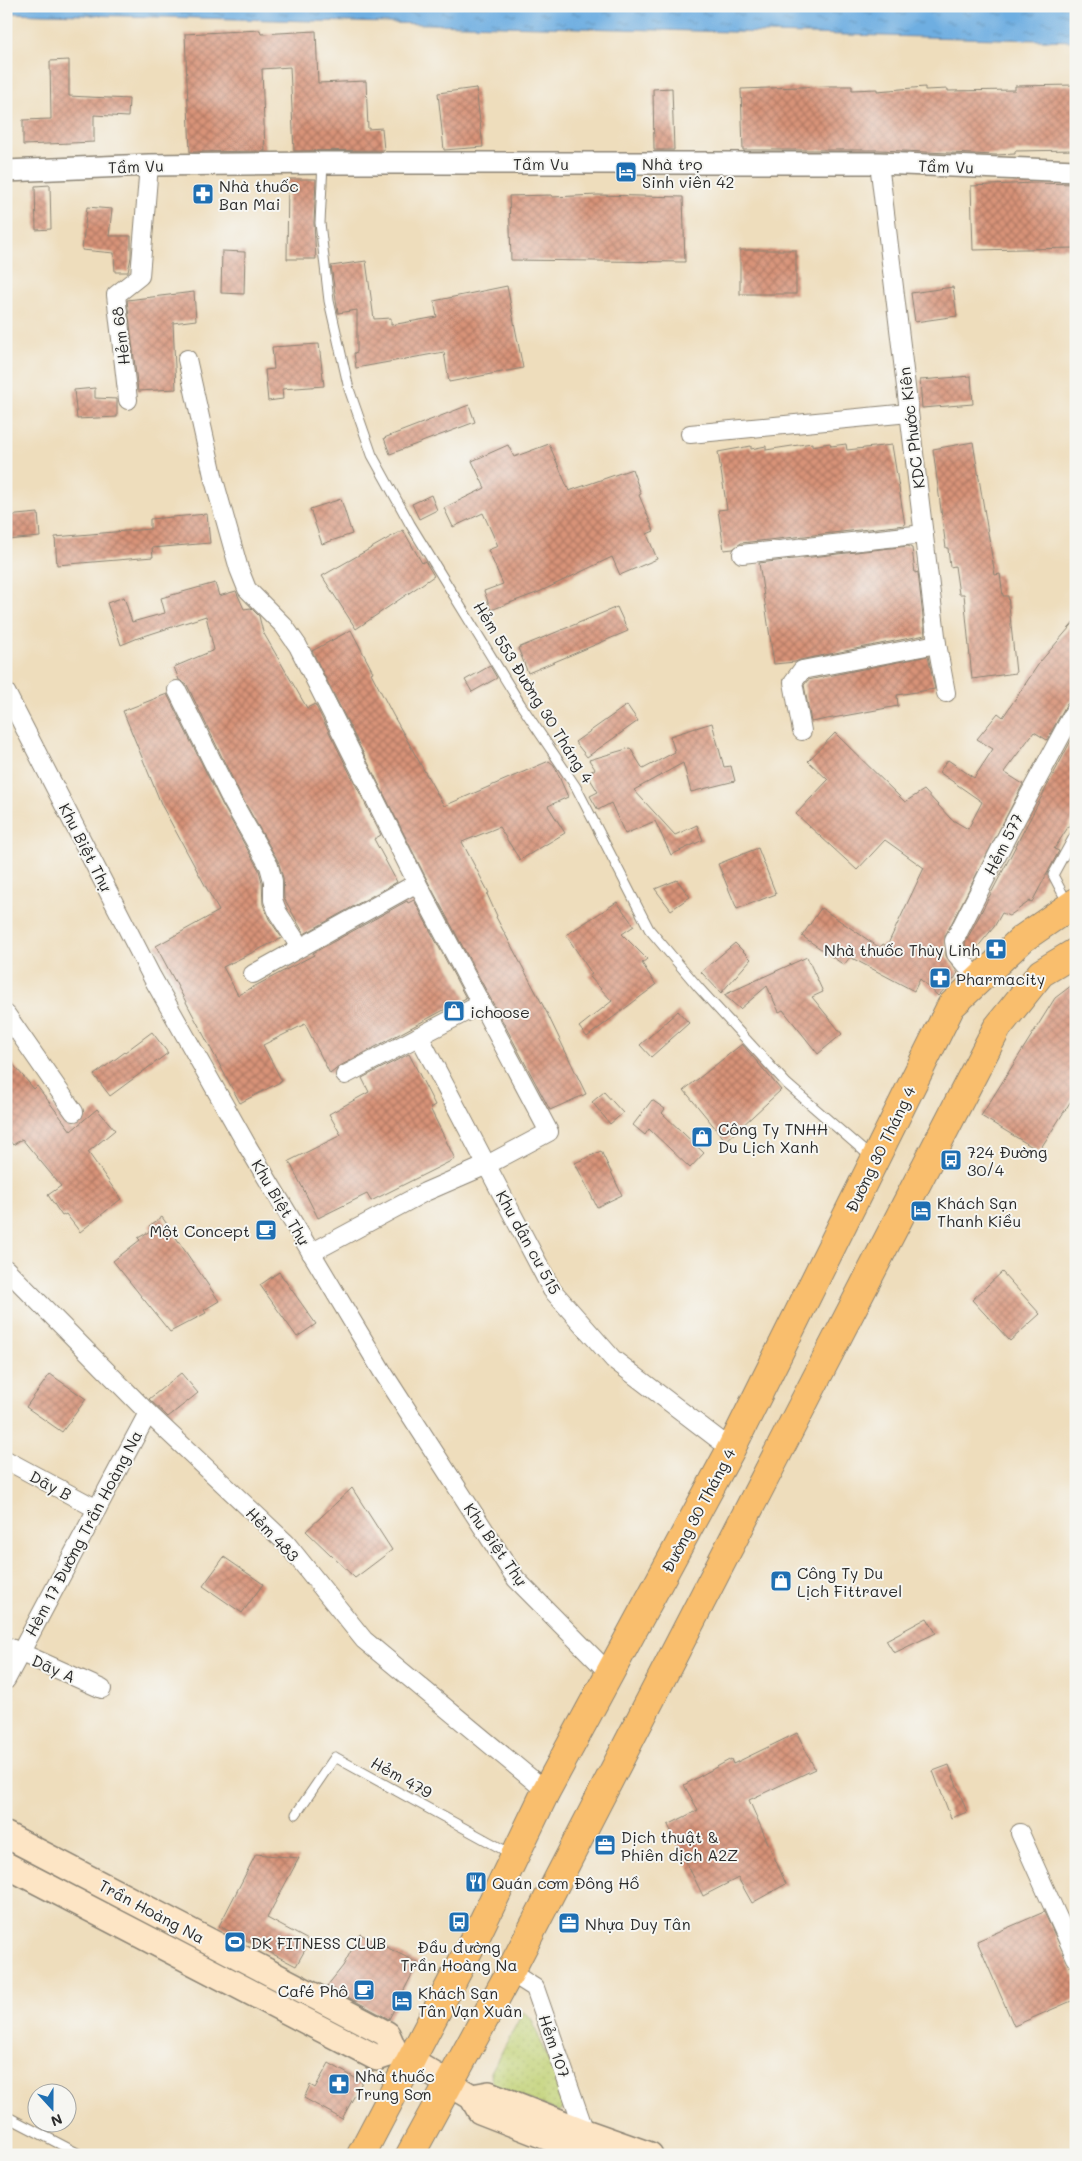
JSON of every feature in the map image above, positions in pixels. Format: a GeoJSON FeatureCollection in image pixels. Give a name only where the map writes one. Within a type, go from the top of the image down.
{"type":"FeatureCollection","features":[{"type":"Feature","properties":{"kind":"main road","name":"Đường 30 Tháng 4"},"geometry":{"type":"LineString","coordinates":[[361,2155],[402,2056],[478,1932],[546,1791],[611,1675],[731,1449],[950,1006],[1022,939],[1073,904]]}},
{"type":"Feature","properties":{"kind":"main road"},"geometry":{"type":"LineString","coordinates":[[410,2155],[447,2084],[510,1972],[997,1028],[1041,973],[1076,952]]}},
{"type":"Feature","properties":{"kind":"main road","name":"Trần Hoàng Na"},"geometry":{"type":"LineString","coordinates":[[6,1834],[387,2034],[402,2056],[472,2097],[489,2094],[588,2149],[650,2155]]}},
{"type":"Feature","properties":{"kind":"main road","name":"Trần Hoàng Na"},"geometry":{"type":"LineString","coordinates":[[6,1864],[377,2058],[402,2056]]}},
{"type":"Feature","properties":{"kind":"street","name":"Tầm Vu"},"geometry":{"type":"LineString","coordinates":[[6,171],[149,165],[323,162],[879,163],[1076,171]]}},
{"type":"Feature","properties":{"kind":"street","name":"KDC Phước Kiên"},"geometry":{"type":"LineString","coordinates":[[879,163],[924,534],[946,692]]}},
{"type":"Feature","properties":{"kind":"street","name":"Hẻm 68"},"geometry":{"type":"LineString","coordinates":[[128,400],[116,295],[140,276],[149,165]]}},
{"type":"Feature","properties":{"kind":"street"},"geometry":{"type":"LineString","coordinates":[[187,360],[214,480],[239,569],[247,589],[284,626],[298,646],[417,883],[549,1132],[486,1165],[425,1192],[311,1252]]}},
{"type":"Feature","properties":{"kind":"street"},"geometry":{"type":"LineString","coordinates":[[690,434],[909,413]]}},
{"type":"Feature","properties":{"kind":"street"},"geometry":{"type":"LineString","coordinates":[[742,554],[924,534]]}},
{"type":"Feature","properties":{"kind":"street"},"geometry":{"type":"LineString","coordinates":[[802,731],[793,682],[802,670],[938,644]]}},
{"type":"Feature","properties":{"kind":"street"},"geometry":{"type":"LineString","coordinates":[[177,690],[231,799],[270,866],[273,881],[273,900],[278,913],[300,948]]}},
{"type":"Feature","properties":{"kind":"street","name":"Khu Biệt Thự"},"geometry":{"type":"LineString","coordinates":[[9,702],[152,977],[248,1147],[382,1371],[516,1579],[611,1675]]}},
{"type":"Feature","properties":{"kind":"street","name":"Hẻm 577"},"geometry":{"type":"LineString","coordinates":[[978,978],[956,954],[954,941],[1076,708]]}},
{"type":"Feature","properties":{"kind":"street"},"geometry":{"type":"LineString","coordinates":[[253,974],[417,883]]}},
{"type":"Feature","properties":{"kind":"street"},"geometry":{"type":"LineString","coordinates":[[345,1075],[481,1004]]}},
{"type":"Feature","properties":{"kind":"street"},"geometry":{"type":"LineString","coordinates":[[6,1014],[74,1112]]}},
{"type":"Feature","properties":{"kind":"street","name":"Khu dân cư 515"},"geometry":{"type":"LineString","coordinates":[[419,1036],[552,1290],[613,1359],[731,1449]]}},
{"type":"Feature","properties":{"kind":"street","name":"Hẻm 483"},"geometry":{"type":"LineString","coordinates":[[6,1269],[148,1413],[286,1544],[364,1640],[546,1791]]}},
{"type":"Feature","properties":{"kind":"street","name":"Hèm 17 Đường Trần Hoàng Na"},"geometry":{"type":"LineString","coordinates":[[6,1680],[13,1650],[96,1509],[148,1413]]}},
{"type":"Feature","properties":{"kind":"street","name":"Dãy B"},"geometry":{"type":"LineString","coordinates":[[6,1460],[96,1509]]}},
{"type":"Feature","properties":{"kind":"street","name":"Dãy A"},"geometry":{"type":"LineString","coordinates":[[13,1650],[102,1690]]}},
{"type":"Feature","properties":{"kind":"street"},"geometry":{"type":"LineString","coordinates":[[1020,1833],[1076,1958]]}},
{"type":"Feature","properties":{"kind":"street","name":"Hẻm 107"},"geometry":{"type":"LineString","coordinates":[[510,1972],[535,1988],[588,2149]]}},
{"type":"Feature","properties":{"kind":"lane","name":"Hẻm 553 Đường 30 Tháng 4"},"geometry":{"type":"LineString","coordinates":[[323,162],[320,223],[329,302],[349,389],[377,464],[521,705],[576,787],[650,929],[699,988],[786,1084],[874,1160]]}},
{"type":"Feature","properties":{"kind":"lane"},"geometry":{"type":"LineString","coordinates":[[1073,904],[1053,874],[1076,833]]}},
{"type":"Feature","properties":{"kind":"lane","name":"Hẻm 479"},"geometry":{"type":"LineString","coordinates":[[296,1814],[335,1756],[515,1856]]}},
{"type":"Feature","properties":{"kind":"lane"},"geometry":{"type":"LineString","coordinates":[[6,2116],[81,2155]]}},
{"type":"Feature","properties":{"kind":"green space"},"geometry":{"type":"Polygon","coordinates":[[[523,2012],[531,2018],[567,2105],[559,2112],[492,2084],[491,2072],[523,2012]]]}},
{"type":"Feature","properties":{"kind":"water"},"geometry":{"type":"Polygon","coordinates":[[[6,6],[1076,6],[1076,41],[6,13],[6,6]]]}},
{"type":"Feature","properties":{"kind":"building"},"geometry":{"type":"Polygon","coordinates":[[[260,30],[261,34],[316,31],[318,83],[366,81],[368,129],[382,128],[384,150],[294,151],[290,67],[262,69],[265,151],[190,152],[185,34],[260,30]]]}},
{"type":"Feature","properties":{"kind":"building"},"geometry":{"type":"Polygon","coordinates":[[[69,60],[69,96],[129,99],[128,117],[94,115],[94,142],[23,145],[23,120],[51,119],[50,61],[69,60]]]}},
{"type":"Feature","properties":{"kind":"building"},"geometry":{"type":"Polygon","coordinates":[[[1076,85],[1076,150],[1015,151],[1015,154],[996,155],[879,150],[743,150],[741,89],[852,86],[852,90],[877,89],[877,91],[925,87],[925,90],[948,89],[948,91],[1015,90],[1015,86],[1076,85]]]}},
{"type":"Feature","properties":{"kind":"building"},"geometry":{"type":"Polygon","coordinates":[[[476,88],[483,147],[444,150],[438,93],[476,88]]]}},
{"type":"Feature","properties":{"kind":"building"},"geometry":{"type":"Polygon","coordinates":[[[672,88],[674,150],[654,150],[653,89],[672,88]]]}},
{"type":"Feature","properties":{"kind":"building"},"geometry":{"type":"Polygon","coordinates":[[[288,179],[316,179],[314,223],[316,259],[287,259],[288,179]]]}},
{"type":"Feature","properties":{"kind":"building"},"geometry":{"type":"Polygon","coordinates":[[[1033,183],[1075,184],[1076,248],[973,250],[971,186],[1033,183]]]}},
{"type":"Feature","properties":{"kind":"building"},"geometry":{"type":"Polygon","coordinates":[[[50,185],[51,229],[36,230],[35,186],[50,185]]]}},
{"type":"Feature","properties":{"kind":"building"},"geometry":{"type":"Polygon","coordinates":[[[552,195],[552,197],[598,195],[683,197],[685,262],[511,260],[509,196],[552,195]]]}},
{"type":"Feature","properties":{"kind":"building"},"geometry":{"type":"Polygon","coordinates":[[[87,207],[112,209],[109,236],[131,236],[131,257],[128,272],[115,272],[114,253],[82,250],[87,207]]]}},
{"type":"Feature","properties":{"kind":"building"},"geometry":{"type":"Polygon","coordinates":[[[740,250],[796,250],[796,294],[740,294],[740,250]]]}},
{"type":"Feature","properties":{"kind":"building"},"geometry":{"type":"Polygon","coordinates":[[[222,251],[245,252],[244,294],[221,293],[222,251]]]}},
{"type":"Feature","properties":{"kind":"building"},"geometry":{"type":"Polygon","coordinates":[[[366,261],[374,319],[391,318],[391,325],[437,317],[434,301],[507,286],[523,368],[449,382],[444,352],[356,368],[354,353],[357,352],[357,310],[338,313],[331,266],[366,261]]]}},
{"type":"Feature","properties":{"kind":"building"},"geometry":{"type":"Polygon","coordinates":[[[953,287],[957,316],[915,322],[911,293],[953,287]]]}},
{"type":"Feature","properties":{"kind":"building"},"geometry":{"type":"Polygon","coordinates":[[[194,292],[196,320],[173,323],[176,389],[138,391],[127,300],[194,292]]]}},
{"type":"Feature","properties":{"kind":"building"},"geometry":{"type":"Polygon","coordinates":[[[319,344],[324,386],[282,389],[283,399],[268,401],[265,370],[274,369],[272,347],[319,344]]]}},
{"type":"Feature","properties":{"kind":"building"},"geometry":{"type":"Polygon","coordinates":[[[971,376],[973,404],[922,408],[920,380],[971,376]]]}},
{"type":"Feature","properties":{"kind":"building"},"geometry":{"type":"Polygon","coordinates":[[[95,388],[95,398],[117,399],[117,417],[77,419],[74,390],[95,388]]]}},
{"type":"Feature","properties":{"kind":"building"},"geometry":{"type":"Polygon","coordinates":[[[469,405],[475,422],[390,454],[384,438],[469,405]]]}},
{"type":"Feature","properties":{"kind":"building"},"geometry":{"type":"Polygon","coordinates":[[[973,442],[995,575],[1000,574],[1003,596],[1008,596],[1016,673],[972,679],[964,594],[959,594],[955,566],[950,567],[933,449],[973,442]]]}},
{"type":"Feature","properties":{"kind":"building"},"geometry":{"type":"Polygon","coordinates":[[[812,443],[812,446],[830,443],[831,446],[846,444],[847,450],[892,445],[905,525],[741,543],[733,549],[724,550],[718,510],[727,509],[718,452],[751,446],[751,449],[766,446],[766,450],[812,443]]]}},
{"type":"Feature","properties":{"kind":"building"},"geometry":{"type":"Polygon","coordinates":[[[549,444],[569,491],[632,469],[641,494],[639,495],[654,531],[647,534],[657,559],[620,575],[612,557],[539,592],[491,610],[484,591],[503,584],[488,550],[498,546],[483,513],[453,527],[444,508],[485,488],[472,461],[508,445],[514,457],[549,444]]]}},
{"type":"Feature","properties":{"kind":"building"},"geometry":{"type":"Polygon","coordinates":[[[431,495],[437,510],[419,519],[412,504],[431,495]]]}},
{"type":"Feature","properties":{"kind":"building"},"geometry":{"type":"Polygon","coordinates":[[[341,499],[352,534],[322,544],[310,509],[341,499]]]}},
{"type":"Feature","properties":{"kind":"building"},"geometry":{"type":"Polygon","coordinates":[[[38,513],[40,537],[6,540],[6,516],[38,513]]]}},
{"type":"Feature","properties":{"kind":"building"},"geometry":{"type":"Polygon","coordinates":[[[207,514],[210,543],[152,548],[153,557],[57,565],[55,537],[150,529],[150,519],[207,514]]]}},
{"type":"Feature","properties":{"kind":"building"},"geometry":{"type":"Polygon","coordinates":[[[403,530],[422,563],[425,561],[434,576],[356,629],[322,576],[403,530]]]}},
{"type":"Feature","properties":{"kind":"building"},"geometry":{"type":"Polygon","coordinates":[[[908,546],[912,548],[915,573],[918,572],[925,635],[795,662],[774,664],[759,563],[908,546]]]}},
{"type":"Feature","properties":{"kind":"building"},"geometry":{"type":"Polygon","coordinates":[[[215,583],[219,596],[236,591],[244,609],[251,608],[259,616],[263,632],[307,708],[315,704],[381,835],[374,839],[397,882],[304,934],[284,898],[283,878],[278,861],[240,794],[187,685],[179,680],[174,667],[214,650],[206,616],[121,645],[107,603],[124,597],[132,622],[165,613],[161,598],[215,583]]]}},
{"type":"Feature","properties":{"kind":"building"},"geometry":{"type":"Polygon","coordinates":[[[617,607],[628,631],[528,673],[518,648],[617,607]]]}},
{"type":"Feature","properties":{"kind":"building"},"geometry":{"type":"Polygon","coordinates":[[[1076,620],[1076,697],[1067,703],[1047,740],[1034,732],[1004,772],[1023,784],[945,936],[946,956],[958,973],[954,979],[938,996],[920,979],[914,991],[850,957],[844,965],[802,936],[821,908],[880,948],[883,944],[887,946],[924,868],[885,840],[857,870],[796,814],[828,780],[808,761],[835,733],[905,802],[924,790],[951,819],[968,829],[982,802],[939,772],[948,760],[974,778],[993,749],[977,739],[998,713],[1003,717],[1040,662],[1076,620]]]}},
{"type":"Feature","properties":{"kind":"building"},"geometry":{"type":"Polygon","coordinates":[[[351,630],[393,715],[444,806],[549,761],[554,765],[568,797],[548,806],[565,833],[520,860],[499,827],[462,842],[489,893],[487,894],[496,917],[547,1013],[586,1094],[550,1110],[426,878],[312,651],[351,630]]]}},
{"type":"Feature","properties":{"kind":"building"},"geometry":{"type":"Polygon","coordinates":[[[928,656],[935,689],[897,695],[898,706],[811,722],[804,685],[808,680],[928,656]]]}},
{"type":"Feature","properties":{"kind":"building"},"geometry":{"type":"Polygon","coordinates":[[[490,666],[497,678],[472,692],[465,680],[490,666]]]}},
{"type":"Feature","properties":{"kind":"building"},"geometry":{"type":"Polygon","coordinates":[[[167,694],[222,804],[259,870],[262,882],[263,904],[269,919],[282,938],[223,967],[238,995],[314,955],[313,953],[407,901],[408,903],[414,900],[466,998],[340,1066],[330,1074],[305,1024],[263,1045],[282,1081],[240,1103],[156,946],[219,911],[162,806],[123,711],[167,694]]]}},
{"type":"Feature","properties":{"kind":"building"},"geometry":{"type":"Polygon","coordinates":[[[627,705],[638,721],[587,757],[575,742],[627,705]]]}},
{"type":"Feature","properties":{"kind":"building"},"geometry":{"type":"Polygon","coordinates":[[[712,723],[724,767],[731,766],[735,781],[691,792],[683,763],[634,790],[675,835],[697,825],[703,840],[671,855],[655,821],[625,834],[611,803],[598,810],[590,796],[598,792],[587,774],[595,769],[589,760],[630,748],[643,769],[675,752],[670,736],[712,723]]]}},
{"type":"Feature","properties":{"kind":"building"},"geometry":{"type":"Polygon","coordinates":[[[1076,731],[1076,815],[1054,849],[1059,851],[1032,902],[1030,901],[1009,916],[1002,913],[994,927],[971,955],[966,949],[965,943],[1076,731]]]}},
{"type":"Feature","properties":{"kind":"building"},"geometry":{"type":"Polygon","coordinates":[[[758,848],[776,894],[737,909],[718,864],[758,848]]]}},
{"type":"Feature","properties":{"kind":"building"},"geometry":{"type":"Polygon","coordinates":[[[677,880],[690,897],[671,910],[655,889],[677,880]]]}},
{"type":"Feature","properties":{"kind":"building"},"geometry":{"type":"Polygon","coordinates":[[[617,902],[634,926],[622,934],[647,959],[642,963],[656,985],[587,1037],[579,1027],[612,1001],[589,976],[592,974],[566,935],[617,902]]]}},
{"type":"Feature","properties":{"kind":"building"},"geometry":{"type":"Polygon","coordinates":[[[735,943],[751,959],[721,993],[701,972],[735,943]]]}},
{"type":"Feature","properties":{"kind":"building"},"geometry":{"type":"Polygon","coordinates":[[[807,957],[823,992],[812,997],[842,1034],[818,1054],[783,1010],[779,1012],[767,986],[740,1009],[724,995],[807,957]]]}},
{"type":"Feature","properties":{"kind":"building"},"geometry":{"type":"Polygon","coordinates":[[[1076,982],[1076,1093],[1039,1151],[981,1116],[1055,998],[1076,982]]]}},
{"type":"Feature","properties":{"kind":"building"},"geometry":{"type":"Polygon","coordinates":[[[678,1011],[689,1023],[651,1057],[640,1045],[678,1011]]]}},
{"type":"Feature","properties":{"kind":"building"},"geometry":{"type":"Polygon","coordinates":[[[152,1032],[168,1053],[110,1096],[94,1075],[152,1032]]]}},
{"type":"Feature","properties":{"kind":"building"},"geometry":{"type":"Polygon","coordinates":[[[742,1044],[781,1090],[726,1141],[684,1090],[742,1044]]]}},
{"type":"Feature","properties":{"kind":"building"},"geometry":{"type":"Polygon","coordinates":[[[409,1054],[435,1105],[430,1108],[455,1159],[371,1201],[367,1194],[318,1218],[289,1161],[341,1135],[329,1114],[369,1092],[362,1078],[409,1054]]]}},
{"type":"Feature","properties":{"kind":"building"},"geometry":{"type":"Polygon","coordinates":[[[6,1056],[34,1089],[37,1086],[71,1131],[97,1109],[115,1130],[88,1152],[121,1199],[80,1232],[66,1214],[62,1216],[48,1195],[61,1186],[22,1139],[13,1145],[6,1136],[6,1056]]]}},
{"type":"Feature","properties":{"kind":"building"},"geometry":{"type":"Polygon","coordinates":[[[604,1092],[623,1113],[610,1124],[592,1102],[604,1092]]]}},
{"type":"Feature","properties":{"kind":"building"},"geometry":{"type":"Polygon","coordinates":[[[652,1100],[665,1109],[662,1113],[704,1153],[690,1168],[649,1129],[645,1135],[633,1125],[652,1100]]]}},
{"type":"Feature","properties":{"kind":"building"},"geometry":{"type":"Polygon","coordinates":[[[601,1151],[622,1195],[597,1207],[575,1163],[601,1151]]]}},
{"type":"Feature","properties":{"kind":"building"},"geometry":{"type":"Polygon","coordinates":[[[162,1217],[219,1301],[204,1310],[206,1313],[170,1332],[113,1261],[140,1240],[138,1238],[152,1230],[149,1226],[162,1217]]]}},
{"type":"Feature","properties":{"kind":"building"},"geometry":{"type":"Polygon","coordinates":[[[279,1272],[316,1324],[297,1337],[260,1285],[279,1272]]]}},
{"type":"Feature","properties":{"kind":"building"},"geometry":{"type":"Polygon","coordinates":[[[1002,1272],[1040,1314],[1010,1341],[972,1300],[1002,1272]]]}},
{"type":"Feature","properties":{"kind":"building"},"geometry":{"type":"Polygon","coordinates":[[[181,1373],[198,1393],[168,1417],[149,1399],[181,1373]]]}},
{"type":"Feature","properties":{"kind":"building"},"geometry":{"type":"Polygon","coordinates":[[[50,1374],[86,1399],[62,1432],[26,1407],[50,1374]]]}},
{"type":"Feature","properties":{"kind":"building"},"geometry":{"type":"Polygon","coordinates":[[[352,1488],[392,1550],[355,1578],[306,1531],[352,1488]]]}},
{"type":"Feature","properties":{"kind":"building"},"geometry":{"type":"Polygon","coordinates":[[[224,1557],[263,1584],[242,1613],[203,1586],[224,1557]]]}},
{"type":"Feature","properties":{"kind":"building"},"geometry":{"type":"Polygon","coordinates":[[[927,1618],[936,1633],[894,1653],[886,1640],[927,1618]]]}},
{"type":"Feature","properties":{"kind":"building"},"geometry":{"type":"Polygon","coordinates":[[[797,1733],[815,1769],[749,1800],[786,1884],[752,1903],[738,1878],[703,1896],[668,1825],[698,1810],[684,1785],[731,1759],[733,1764],[797,1733]]]}},
{"type":"Feature","properties":{"kind":"building"},"geometry":{"type":"Polygon","coordinates":[[[949,1765],[967,1812],[951,1818],[933,1771],[949,1765]]]}},
{"type":"Feature","properties":{"kind":"building"},"geometry":{"type":"Polygon","coordinates":[[[256,1854],[299,1858],[267,1918],[310,1941],[296,1966],[219,1926],[256,1854]]]}},
{"type":"Feature","properties":{"kind":"building"},"geometry":{"type":"Polygon","coordinates":[[[1044,1912],[1076,1979],[1076,1999],[1014,2026],[977,1941],[1044,1912]]]}},
{"type":"Feature","properties":{"kind":"building"},"geometry":{"type":"Polygon","coordinates":[[[360,1934],[418,1963],[389,2019],[327,1986],[343,1966],[360,1934]]]}},
{"type":"Feature","properties":{"kind":"building"},"geometry":{"type":"Polygon","coordinates":[[[329,2063],[362,2082],[342,2119],[304,2098],[310,2085],[315,2088],[329,2063]]]}},
{"type":"Feature","properties":{"kind":"place","name":"Nhà trọ Sinh viên 42"},"geometry":{"type":"Point","coordinates":[626,172]}},
{"type":"Feature","properties":{"kind":"place","name":"Nhà thuốc Ban Mai"},"geometry":{"type":"Point","coordinates":[203,194]}},
{"type":"Feature","properties":{"kind":"place","name":"Nhà thuốc Thùy Linh"},"geometry":{"type":"Point","coordinates":[996,949]}},
{"type":"Feature","properties":{"kind":"place","name":"Pharmacity"},"geometry":{"type":"Point","coordinates":[940,978]}},
{"type":"Feature","properties":{"kind":"place","name":"ichoose"},"geometry":{"type":"Point","coordinates":[454,1011]}},
{"type":"Feature","properties":{"kind":"place","name":"Công Ty TNHH Du Lịch Xanh"},"geometry":{"type":"Point","coordinates":[702,1137]}},
{"type":"Feature","properties":{"kind":"place","name":"724 Đường 30/4"},"geometry":{"type":"Point","coordinates":[951,1160]}},
{"type":"Feature","properties":{"kind":"place","name":"Khách Sạn Thanh Kiều"},"geometry":{"type":"Point","coordinates":[921,1211]}},
{"type":"Feature","properties":{"kind":"place","name":"Một Concept"},"geometry":{"type":"Point","coordinates":[266,1230]}},
{"type":"Feature","properties":{"kind":"place","name":"Công Ty Du Lịch Fittravel"},"geometry":{"type":"Point","coordinates":[781,1581]}},
{"type":"Feature","properties":{"kind":"place","name":"Dịch thuật & Phiên dịch A2Z"},"geometry":{"type":"Point","coordinates":[605,1845]}},
{"type":"Feature","properties":{"kind":"place","name":"Quán cơm Đông Hồ"},"geometry":{"type":"Point","coordinates":[476,1882]}},
{"type":"Feature","properties":{"kind":"place","name":"Đầu đường Trần Hoàng Na"},"geometry":{"type":"Point","coordinates":[459,1922]}},
{"type":"Feature","properties":{"kind":"place","name":"Nhựa Duy Tân"},"geometry":{"type":"Point","coordinates":[569,1923]}},
{"type":"Feature","properties":{"kind":"place","name":"DK FITNESS CLUB"},"geometry":{"type":"Point","coordinates":[235,1942]}},
{"type":"Feature","properties":{"kind":"place","name":"Café Phô"},"geometry":{"type":"Point","coordinates":[364,1990]}},
{"type":"Feature","properties":{"kind":"place","name":"Khách Sạn Tân Vạn Xuân"},"geometry":{"type":"Point","coordinates":[402,2001]}},
{"type":"Feature","properties":{"kind":"place","name":"Nhà thuốc Trung Sơn"},"geometry":{"type":"Point","coordinates":[339,2084]}}]}
